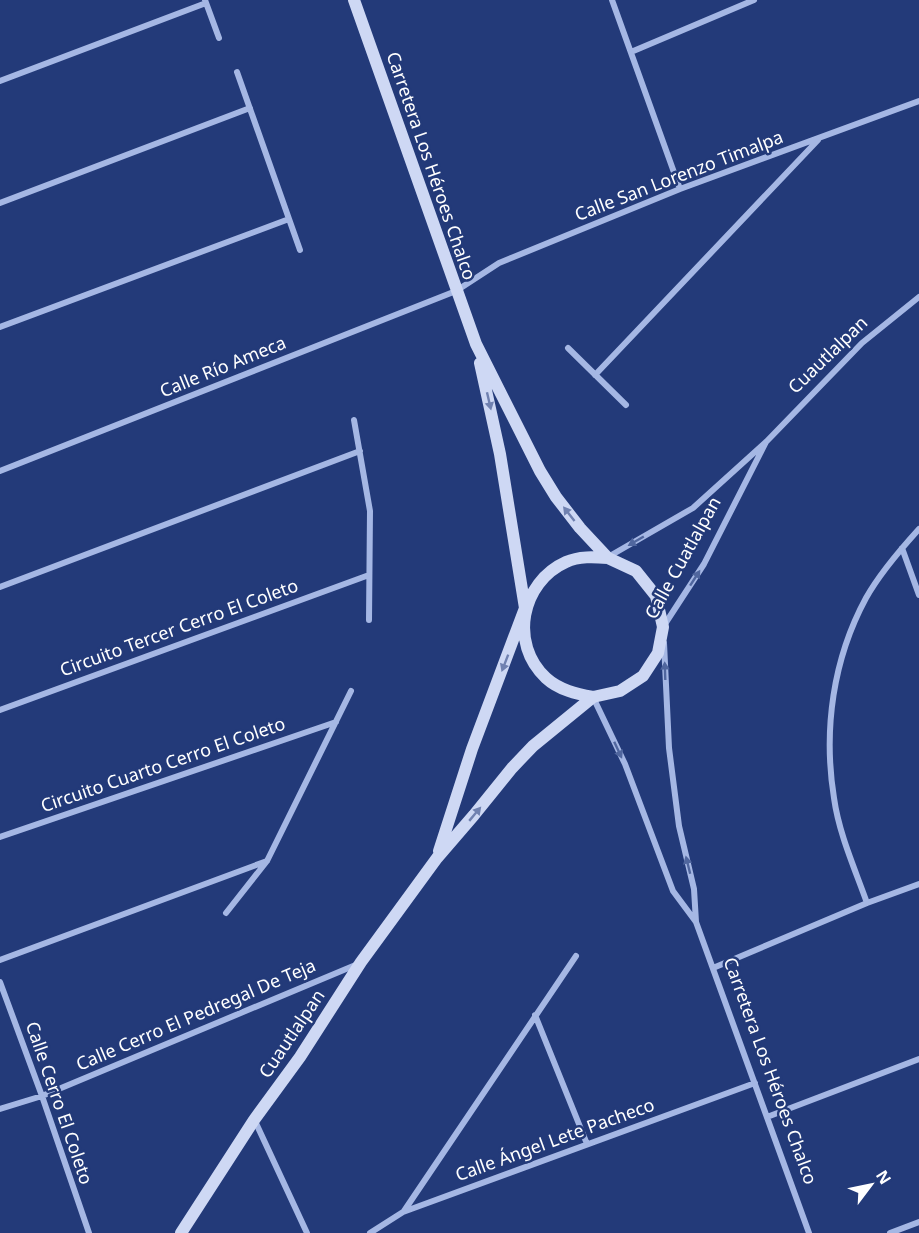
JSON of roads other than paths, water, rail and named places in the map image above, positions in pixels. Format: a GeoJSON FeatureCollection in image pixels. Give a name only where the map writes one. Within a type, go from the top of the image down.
{"type":"FeatureCollection","features":[{"type":"Feature","properties":{"kind":"street","name":"Carretera Los Héroes Chalco"},"geometry":{"type":"LineString","coordinates":[[354,0],[476,344],[545,480],[580,528],[608,558],[636,571],[656,596],[663,627],[669,748],[679,826],[694,889],[696,922]]}},
{"type":"Feature","properties":{"kind":"street"},"geometry":{"type":"LineString","coordinates":[[612,0],[681,189]]}},
{"type":"Feature","properties":{"kind":"street"},"geometry":{"type":"LineString","coordinates":[[631,52],[753,0]]}},
{"type":"Feature","properties":{"kind":"street"},"geometry":{"type":"LineString","coordinates":[[0,81],[205,2],[219,39]]}},
{"type":"Feature","properties":{"kind":"street"},"geometry":{"type":"LineString","coordinates":[[237,72],[300,250]]}},
{"type":"Feature","properties":{"kind":"street","name":"Calle San Lorenzo Timalpa"},"geometry":{"type":"LineString","coordinates":[[456,291],[500,263],[681,189],[919,101]]}},
{"type":"Feature","properties":{"kind":"street"},"geometry":{"type":"LineString","coordinates":[[0,203],[250,108]]}},
{"type":"Feature","properties":{"kind":"street"},"geometry":{"type":"LineString","coordinates":[[595,375],[820,138]]}},
{"type":"Feature","properties":{"kind":"street"},"geometry":{"type":"LineString","coordinates":[[0,327],[289,219]]}},
{"type":"Feature","properties":{"kind":"street","name":"Calle Río Ameca"},"geometry":{"type":"LineString","coordinates":[[0,471],[456,291]]}},
{"type":"Feature","properties":{"kind":"street","name":"Cuautlalpan"},"geometry":{"type":"LineString","coordinates":[[765,442],[862,343],[919,297]]}},
{"type":"Feature","properties":{"kind":"street","name":"Carretera Los Héroes Chalco"},"geometry":{"type":"LineString","coordinates":[[476,344],[500,454],[525,608],[524,634],[531,658],[546,679],[568,692],[593,697],[624,764],[673,891],[696,922],[810,1233]]}},
{"type":"Feature","properties":{"kind":"street"},"geometry":{"type":"LineString","coordinates":[[568,348],[626,405]]}},
{"type":"Feature","properties":{"kind":"street"},"geometry":{"type":"LineString","coordinates":[[354,420],[370,511],[369,620]]}},
{"type":"Feature","properties":{"kind":"street","name":"Calle Cuatlalpan"},"geometry":{"type":"LineString","coordinates":[[537,585],[550,570],[568,561],[588,556],[608,558],[693,508],[765,442]]}},
{"type":"Feature","properties":{"kind":"street","name":"Calle Cuatlalpan"},"geometry":{"type":"LineString","coordinates":[[437,858],[533,746],[593,697],[620,691],[643,676],[658,653],[663,627],[704,564],[765,442]]}},
{"type":"Feature","properties":{"kind":"street"},"geometry":{"type":"LineString","coordinates":[[0,587],[360,451]]}},
{"type":"Feature","properties":{"kind":"street"},"geometry":{"type":"LineString","coordinates":[[867,903],[844,838],[834,799],[829,727],[836,680],[850,636],[866,598],[902,548],[919,529]]}},
{"type":"Feature","properties":{"kind":"street"},"geometry":{"type":"LineString","coordinates":[[902,548],[919,595]]}},
{"type":"Feature","properties":{"kind":"street","name":"Circuito Tercer Cerro El Coleto"},"geometry":{"type":"LineString","coordinates":[[0,710],[369,575]]}},
{"type":"Feature","properties":{"kind":"street","name":"Carretera Los Héroes Chalco"},"geometry":{"type":"LineString","coordinates":[[525,608],[537,585]]}},
{"type":"Feature","properties":{"kind":"street"},"geometry":{"type":"LineString","coordinates":[[437,858],[472,749],[525,608]]}},
{"type":"Feature","properties":{"kind":"street"},"geometry":{"type":"LineString","coordinates":[[225,914],[267,861],[351,691]]}},
{"type":"Feature","properties":{"kind":"street","name":"Circuito Cuarto Cerro El Coleto"},"geometry":{"type":"LineString","coordinates":[[0,837],[336,722]]}},
{"type":"Feature","properties":{"kind":"street","name":"Cuautlalpan"},"geometry":{"type":"LineString","coordinates":[[181,1233],[361,962],[437,858]]}},
{"type":"Feature","properties":{"kind":"street"},"geometry":{"type":"LineString","coordinates":[[0,960],[267,861]]}},
{"type":"Feature","properties":{"kind":"street"},"geometry":{"type":"LineString","coordinates":[[713,968],[867,903],[919,884]]}},
{"type":"Feature","properties":{"kind":"street"},"geometry":{"type":"LineString","coordinates":[[403,1212],[576,956]]}},
{"type":"Feature","properties":{"kind":"street","name":"Calle Cerro El Pedregal De Teja"},"geometry":{"type":"LineString","coordinates":[[0,1110],[42,1096],[361,962]]}},
{"type":"Feature","properties":{"kind":"street","name":"Calle Cerro El Coleto"},"geometry":{"type":"LineString","coordinates":[[0,982],[89,1233]]}},
{"type":"Feature","properties":{"kind":"street"},"geometry":{"type":"LineString","coordinates":[[535,1015],[587,1144]]}},
{"type":"Feature","properties":{"kind":"street"},"geometry":{"type":"LineString","coordinates":[[767,1117],[919,1059]]}},
{"type":"Feature","properties":{"kind":"street","name":"Calle Ángel Lete Pacheco"},"geometry":{"type":"LineString","coordinates":[[370,1233],[403,1212],[754,1083]]}},
{"type":"Feature","properties":{"kind":"street"},"geometry":{"type":"LineString","coordinates":[[254,1120],[308,1233]]}},
{"type":"Feature","properties":{"kind":"street"},"geometry":{"type":"LineString","coordinates":[[890,1233],[919,1222]]}}]}
